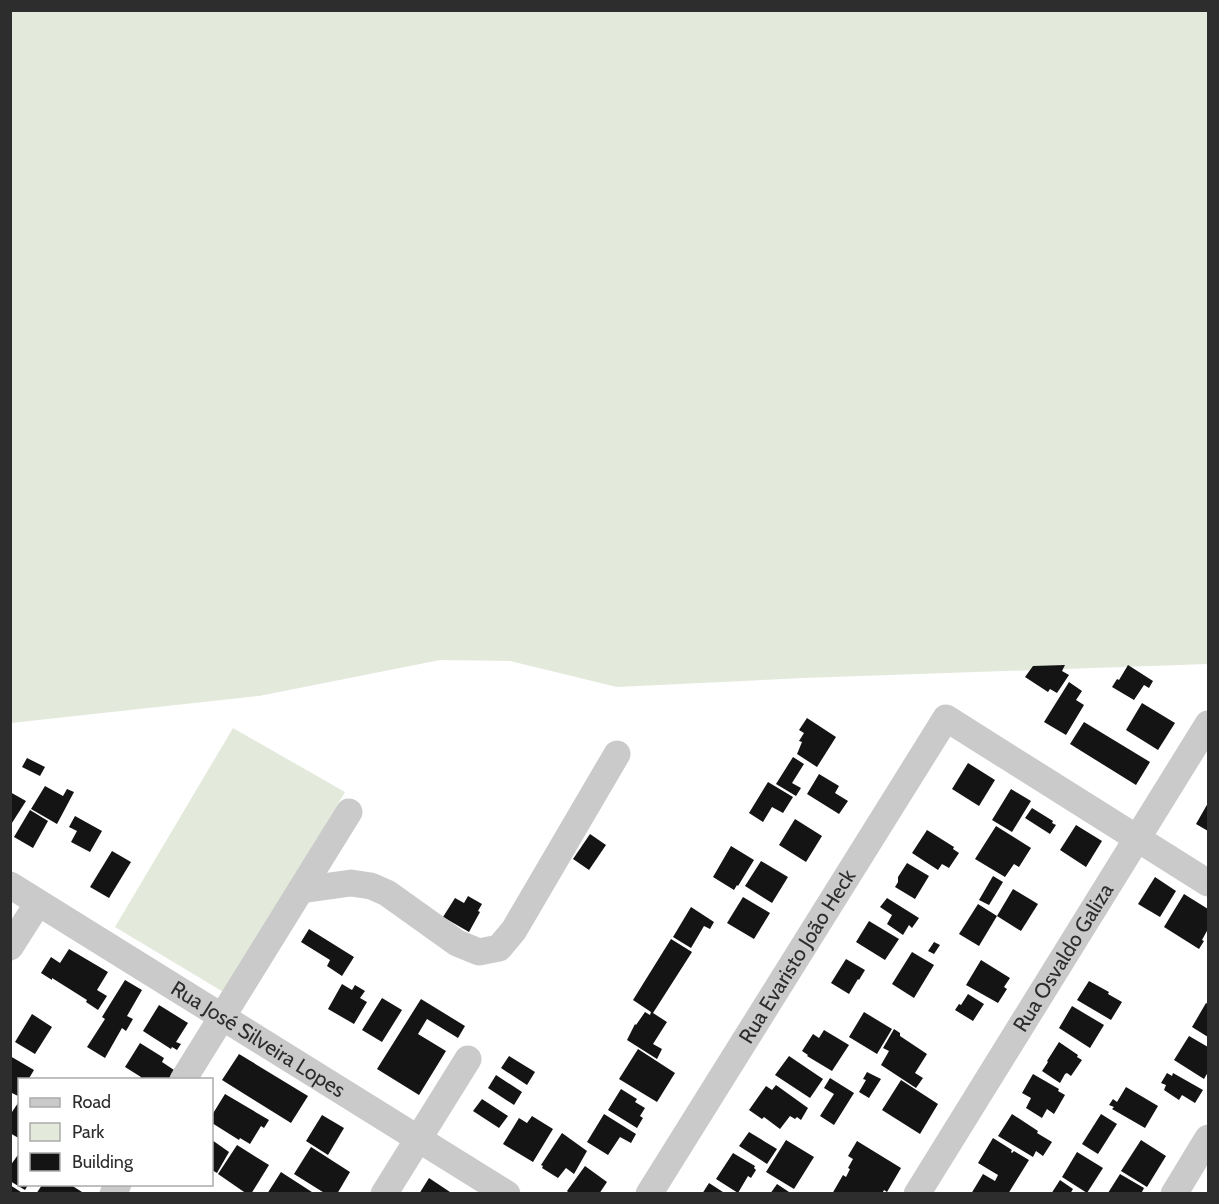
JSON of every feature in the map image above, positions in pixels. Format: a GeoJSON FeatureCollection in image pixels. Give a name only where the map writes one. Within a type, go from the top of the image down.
{"type":"FeatureCollection","features":[{"type":"Feature","properties":{"kind":"street","name":"Rua Evaristo João Heck"},"geometry":{"type":"LineString","coordinates":[[649,1194],[945,718],[1137,838]]}},
{"type":"Feature","properties":{"kind":"street","name":"Rua Osvaldo Galiza"},"geometry":{"type":"LineString","coordinates":[[917,1194],[1209,724]]}},
{"type":"Feature","properties":{"kind":"street"},"geometry":{"type":"LineString","coordinates":[[301,890],[351,883],[371,886],[387,893],[457,943],[479,952],[500,948],[514,930],[617,754]]}},
{"type":"Feature","properties":{"kind":"street"},"geometry":{"type":"LineString","coordinates":[[184,1078],[349,812]]}},
{"type":"Feature","properties":{"kind":"street"},"geometry":{"type":"LineString","coordinates":[[1137,838],[1209,883]]}},
{"type":"Feature","properties":{"kind":"street","name":"Rua José Silveira Lopes"},"geometry":{"type":"LineString","coordinates":[[10,885],[507,1194]]}},
{"type":"Feature","properties":{"kind":"street"},"geometry":{"type":"LineString","coordinates":[[10,947],[38,903]]}},
{"type":"Feature","properties":{"kind":"street"},"geometry":{"type":"LineString","coordinates":[[384,1194],[468,1059]]}},
{"type":"Feature","properties":{"kind":"street"},"geometry":{"type":"LineString","coordinates":[[1174,1194],[1209,1138]]}},
{"type":"Feature","properties":{"kind":"green space"},"geometry":{"type":"Polygon","coordinates":[[[10,11],[1208,11],[1208,664],[617,687],[510,661],[440,660],[259,696],[11,723],[10,11]]]}},
{"type":"Feature","properties":{"kind":"green space"},"geometry":{"type":"Polygon","coordinates":[[[233,728],[345,792],[225,993],[115,927],[233,728]]]}},
{"type":"Feature","properties":{"kind":"building"},"geometry":{"type":"Polygon","coordinates":[[[1065,665],[1062,671],[1069,675],[1057,693],[1050,689],[1048,692],[1025,677],[1033,666],[1065,665]]]}},
{"type":"Feature","properties":{"kind":"building"},"geometry":{"type":"Polygon","coordinates":[[[1128,665],[1153,681],[1149,688],[1144,685],[1134,700],[1112,687],[1128,665]]]}},
{"type":"Feature","properties":{"kind":"building"},"geometry":{"type":"Polygon","coordinates":[[[1069,682],[1082,691],[1076,700],[1084,705],[1066,735],[1044,722],[1069,682]]]}},
{"type":"Feature","properties":{"kind":"building"},"geometry":{"type":"Polygon","coordinates":[[[1142,703],[1175,723],[1158,750],[1126,730],[1142,703]]]}},
{"type":"Feature","properties":{"kind":"building"},"geometry":{"type":"Polygon","coordinates":[[[807,718],[836,737],[817,767],[797,754],[802,742],[799,741],[804,733],[799,730],[807,718]]]}},
{"type":"Feature","properties":{"kind":"building"},"geometry":{"type":"Polygon","coordinates":[[[1084,722],[1150,762],[1136,785],[1070,744],[1084,722]]]}},
{"type":"Feature","properties":{"kind":"building"},"geometry":{"type":"Polygon","coordinates":[[[793,757],[804,764],[792,783],[801,788],[796,796],[776,784],[793,757]]]}},
{"type":"Feature","properties":{"kind":"building"},"geometry":{"type":"Polygon","coordinates":[[[27,758],[45,767],[40,776],[22,767],[27,758]]]}},
{"type":"Feature","properties":{"kind":"building"},"geometry":{"type":"Polygon","coordinates":[[[968,763],[995,780],[979,806],[952,789],[968,763]]]}},
{"type":"Feature","properties":{"kind":"building"},"geometry":{"type":"Polygon","coordinates":[[[819,774],[839,786],[835,793],[848,801],[839,814],[807,794],[819,774]]]}},
{"type":"Feature","properties":{"kind":"building"},"geometry":{"type":"Polygon","coordinates":[[[768,782],[793,797],[783,813],[772,807],[763,822],[749,813],[768,782]]]}},
{"type":"Feature","properties":{"kind":"building"},"geometry":{"type":"Polygon","coordinates":[[[45,786],[63,796],[67,789],[74,792],[57,824],[31,809],[45,786]]]}},
{"type":"Feature","properties":{"kind":"building"},"geometry":{"type":"Polygon","coordinates":[[[1011,789],[1031,801],[1012,832],[992,820],[1011,789]]]}},
{"type":"Feature","properties":{"kind":"building"},"geometry":{"type":"Polygon","coordinates":[[[10,792],[26,801],[10,826],[10,792]]]}},
{"type":"Feature","properties":{"kind":"building"},"geometry":{"type":"Polygon","coordinates":[[[1208,803],[1208,831],[1196,824],[1208,803]]]}},
{"type":"Feature","properties":{"kind":"building"},"geometry":{"type":"Polygon","coordinates":[[[1032,808],[1056,825],[1050,834],[1025,818],[1032,808]]]}},
{"type":"Feature","properties":{"kind":"building"},"geometry":{"type":"Polygon","coordinates":[[[30,810],[48,821],[33,848],[14,837],[30,810]]]}},
{"type":"Feature","properties":{"kind":"building"},"geometry":{"type":"Polygon","coordinates":[[[75,816],[102,831],[90,852],[71,842],[77,831],[69,827],[75,816]]]}},
{"type":"Feature","properties":{"kind":"building"},"geometry":{"type":"Polygon","coordinates":[[[795,819],[822,836],[806,862],[779,845],[795,819]]]}},
{"type":"Feature","properties":{"kind":"building"},"geometry":{"type":"Polygon","coordinates":[[[1076,825],[1102,841],[1086,867],[1060,850],[1076,825]]]}},
{"type":"Feature","properties":{"kind":"building"},"geometry":{"type":"Polygon","coordinates":[[[996,826],[1031,848],[1019,867],[1014,864],[1005,877],[975,859],[996,826]]]}},
{"type":"Feature","properties":{"kind":"building"},"geometry":{"type":"Polygon","coordinates":[[[927,830],[954,847],[953,849],[959,853],[949,868],[942,864],[938,870],[912,853],[927,830]]]}},
{"type":"Feature","properties":{"kind":"building"},"geometry":{"type":"Polygon","coordinates":[[[590,834],[606,845],[589,870],[573,859],[590,834]]]}},
{"type":"Feature","properties":{"kind":"building"},"geometry":{"type":"Polygon","coordinates":[[[731,846],[754,860],[734,890],[713,877],[731,846]]]}},
{"type":"Feature","properties":{"kind":"building"},"geometry":{"type":"Polygon","coordinates":[[[112,851],[131,862],[109,898],[90,887],[112,851]]]}},
{"type":"Feature","properties":{"kind":"building"},"geometry":{"type":"Polygon","coordinates":[[[761,861],[788,877],[772,903],[745,886],[761,861]]]}},
{"type":"Feature","properties":{"kind":"building"},"geometry":{"type":"Polygon","coordinates":[[[907,863],[929,876],[915,899],[895,887],[907,863]]]}},
{"type":"Feature","properties":{"kind":"building"},"geometry":{"type":"Polygon","coordinates":[[[993,876],[1003,882],[989,905],[979,900],[993,876]]]}},
{"type":"Feature","properties":{"kind":"building"},"geometry":{"type":"Polygon","coordinates":[[[1155,877],[1176,891],[1160,917],[1138,904],[1155,877]]]}},
{"type":"Feature","properties":{"kind":"building"},"geometry":{"type":"Polygon","coordinates":[[[1013,889],[1038,904],[1021,931],[997,916],[1013,889]]]}},
{"type":"Feature","properties":{"kind":"building"},"geometry":{"type":"Polygon","coordinates":[[[1184,894],[1208,909],[1208,929],[1199,949],[1164,927],[1184,894]]]}},
{"type":"Feature","properties":{"kind":"building"},"geometry":{"type":"Polygon","coordinates":[[[468,896],[482,904],[469,932],[443,917],[455,898],[464,903],[468,896]]]}},
{"type":"Feature","properties":{"kind":"building"},"geometry":{"type":"Polygon","coordinates":[[[743,897],[770,913],[754,939],[727,923],[743,897]]]}},
{"type":"Feature","properties":{"kind":"building"},"geometry":{"type":"Polygon","coordinates":[[[887,898],[919,918],[912,928],[909,925],[903,935],[887,924],[892,915],[880,907],[887,898]]]}},
{"type":"Feature","properties":{"kind":"building"},"geometry":{"type":"Polygon","coordinates":[[[978,904],[997,916],[979,946],[959,934],[978,904]]]}},
{"type":"Feature","properties":{"kind":"building"},"geometry":{"type":"Polygon","coordinates":[[[691,907],[714,922],[710,929],[704,926],[691,948],[673,937],[691,907]]]}},
{"type":"Feature","properties":{"kind":"building"},"geometry":{"type":"Polygon","coordinates":[[[869,921],[899,939],[885,960],[856,942],[869,921]]]}},
{"type":"Feature","properties":{"kind":"building"},"geometry":{"type":"Polygon","coordinates":[[[309,929],[354,957],[342,976],[327,966],[330,960],[301,942],[309,929]]]}},
{"type":"Feature","properties":{"kind":"building"},"geometry":{"type":"Polygon","coordinates":[[[671,939],[692,952],[653,1013],[667,1022],[653,1044],[662,1049],[657,1059],[627,1040],[635,1024],[645,1012],[650,1015],[651,1012],[633,1000],[671,939]]]}},
{"type":"Feature","properties":{"kind":"building"},"geometry":{"type":"Polygon","coordinates":[[[934,942],[940,945],[934,954],[928,951],[934,942]]]}},
{"type":"Feature","properties":{"kind":"building"},"geometry":{"type":"Polygon","coordinates":[[[69,949],[108,972],[97,990],[107,996],[98,1010],[86,1002],[87,1000],[41,973],[51,957],[60,963],[69,949]]]}},
{"type":"Feature","properties":{"kind":"building"},"geometry":{"type":"Polygon","coordinates":[[[912,952],[934,965],[914,998],[892,984],[912,952]]]}},
{"type":"Feature","properties":{"kind":"building"},"geometry":{"type":"Polygon","coordinates":[[[846,959],[865,970],[849,994],[831,983],[846,959]]]}},
{"type":"Feature","properties":{"kind":"building"},"geometry":{"type":"Polygon","coordinates":[[[981,960],[1010,978],[1004,987],[1007,989],[998,1003],[966,985],[981,960]]]}},
{"type":"Feature","properties":{"kind":"building"},"geometry":{"type":"Polygon","coordinates":[[[125,980],[142,990],[127,1016],[133,1019],[126,1031],[122,1028],[105,1058],[87,1047],[105,1019],[102,1017],[125,980]]]}},
{"type":"Feature","properties":{"kind":"building"},"geometry":{"type":"Polygon","coordinates":[[[1089,981],[1122,1002],[1111,1020],[1077,1000],[1089,981]]]}},
{"type":"Feature","properties":{"kind":"building"},"geometry":{"type":"Polygon","coordinates":[[[342,984],[352,990],[355,985],[365,991],[360,998],[367,1002],[354,1024],[328,1009],[342,984]]]}},
{"type":"Feature","properties":{"kind":"building"},"geometry":{"type":"Polygon","coordinates":[[[968,994],[984,1004],[973,1021],[955,1010],[968,994]]]}},
{"type":"Feature","properties":{"kind":"building"},"geometry":{"type":"Polygon","coordinates":[[[382,998],[402,1010],[382,1042],[362,1030],[382,998]]]}},
{"type":"Feature","properties":{"kind":"building"},"geometry":{"type":"Polygon","coordinates":[[[421,999],[465,1026],[458,1038],[427,1019],[418,1034],[446,1051],[419,1095],[377,1069],[421,999]]]}},
{"type":"Feature","properties":{"kind":"building"},"geometry":{"type":"Polygon","coordinates":[[[1206,1003],[1208,1004],[1208,1037],[1192,1027],[1206,1003]]]}},
{"type":"Feature","properties":{"kind":"building"},"geometry":{"type":"Polygon","coordinates":[[[159,1005],[188,1023],[176,1042],[181,1044],[177,1050],[172,1047],[171,1049],[143,1031],[159,1005]]]}},
{"type":"Feature","properties":{"kind":"building"},"geometry":{"type":"Polygon","coordinates":[[[1072,1006],[1104,1025],[1090,1048],[1059,1028],[1072,1006]]]}},
{"type":"Feature","properties":{"kind":"building"},"geometry":{"type":"Polygon","coordinates":[[[864,1012],[892,1029],[877,1054],[849,1037],[864,1012]]]}},
{"type":"Feature","properties":{"kind":"building"},"geometry":{"type":"Polygon","coordinates":[[[32,1014],[52,1027],[35,1054],[15,1042],[32,1014]]]}},
{"type":"Feature","properties":{"kind":"building"},"geometry":{"type":"Polygon","coordinates":[[[894,1029],[900,1033],[900,1036],[927,1054],[915,1073],[923,1078],[916,1088],[881,1065],[889,1051],[883,1048],[894,1029]]]}},
{"type":"Feature","properties":{"kind":"building"},"geometry":{"type":"Polygon","coordinates":[[[824,1030],[849,1045],[832,1071],[802,1051],[813,1034],[819,1038],[824,1030]]]}},
{"type":"Feature","properties":{"kind":"building"},"geometry":{"type":"Polygon","coordinates":[[[1189,1036],[1208,1047],[1208,1072],[1204,1079],[1174,1060],[1189,1036]]]}},
{"type":"Feature","properties":{"kind":"building"},"geometry":{"type":"Polygon","coordinates":[[[1059,1042],[1082,1060],[1071,1076],[1065,1074],[1060,1083],[1042,1071],[1059,1042]]]}},
{"type":"Feature","properties":{"kind":"building"},"geometry":{"type":"Polygon","coordinates":[[[140,1043],[164,1058],[162,1062],[174,1070],[169,1078],[140,1078],[125,1067],[140,1043]]]}},
{"type":"Feature","properties":{"kind":"building"},"geometry":{"type":"Polygon","coordinates":[[[638,1049],[675,1073],[657,1102],[619,1079],[638,1049]]]}},
{"type":"Feature","properties":{"kind":"building"},"geometry":{"type":"Polygon","coordinates":[[[239,1054],[308,1096],[291,1123],[222,1080],[239,1054]]]}},
{"type":"Feature","properties":{"kind":"building"},"geometry":{"type":"Polygon","coordinates":[[[10,1056],[34,1070],[29,1078],[18,1078],[18,1096],[10,1092],[10,1056]]]}},
{"type":"Feature","properties":{"kind":"building"},"geometry":{"type":"Polygon","coordinates":[[[509,1056],[535,1072],[527,1085],[501,1068],[509,1056]]]}},
{"type":"Feature","properties":{"kind":"building"},"geometry":{"type":"Polygon","coordinates":[[[789,1056],[823,1079],[810,1098],[775,1075],[789,1056]]]}},
{"type":"Feature","properties":{"kind":"building"},"geometry":{"type":"Polygon","coordinates":[[[867,1072],[881,1079],[869,1098],[859,1092],[866,1080],[863,1079],[867,1072]]]}},
{"type":"Feature","properties":{"kind":"building"},"geometry":{"type":"Polygon","coordinates":[[[1167,1073],[1172,1076],[1173,1073],[1203,1090],[1195,1103],[1182,1095],[1179,1100],[1164,1090],[1166,1085],[1161,1083],[1167,1073]]]}},
{"type":"Feature","properties":{"kind":"building"},"geometry":{"type":"Polygon","coordinates":[[[1033,1074],[1065,1095],[1054,1114],[1047,1109],[1042,1118],[1026,1108],[1031,1098],[1022,1093],[1033,1074]]]}},
{"type":"Feature","properties":{"kind":"building"},"geometry":{"type":"Polygon","coordinates":[[[496,1075],[522,1092],[514,1105],[488,1088],[496,1075]]]}},
{"type":"Feature","properties":{"kind":"building"},"geometry":{"type":"Polygon","coordinates":[[[830,1078],[854,1093],[834,1125],[820,1116],[834,1094],[824,1088],[830,1078]]]}},
{"type":"Feature","properties":{"kind":"building"},"geometry":{"type":"Polygon","coordinates":[[[901,1080],[938,1104],[920,1134],[882,1110],[901,1080]]]}},
{"type":"Feature","properties":{"kind":"building"},"geometry":{"type":"Polygon","coordinates":[[[776,1085],[808,1108],[801,1120],[790,1116],[780,1129],[764,1117],[762,1119],[749,1110],[766,1086],[772,1090],[776,1085]]]}},
{"type":"Feature","properties":{"kind":"building"},"geometry":{"type":"Polygon","coordinates":[[[1126,1087],[1158,1106],[1145,1128],[1109,1105],[1113,1099],[1117,1102],[1126,1087]]]}},
{"type":"Feature","properties":{"kind":"building"},"geometry":{"type":"Polygon","coordinates":[[[621,1089],[637,1099],[635,1102],[645,1108],[640,1116],[643,1118],[637,1128],[608,1110],[621,1089]]]}},
{"type":"Feature","properties":{"kind":"building"},"geometry":{"type":"Polygon","coordinates":[[[225,1094],[269,1120],[264,1128],[261,1126],[250,1144],[240,1138],[239,1140],[213,1124],[213,1113],[225,1094]]]}},
{"type":"Feature","properties":{"kind":"building"},"geometry":{"type":"Polygon","coordinates":[[[482,1099],[508,1116],[499,1128],[473,1111],[482,1099]]]}},
{"type":"Feature","properties":{"kind":"building"},"geometry":{"type":"Polygon","coordinates":[[[18,1103],[18,1138],[10,1133],[10,1115],[18,1103]]]}},
{"type":"Feature","properties":{"kind":"building"},"geometry":{"type":"Polygon","coordinates":[[[604,1114],[636,1134],[631,1143],[620,1137],[608,1155],[587,1142],[604,1114]]]}},
{"type":"Feature","properties":{"kind":"building"},"geometry":{"type":"Polygon","coordinates":[[[1012,1114],[1052,1142],[1043,1156],[1036,1151],[1033,1157],[998,1136],[1012,1114]]]}},
{"type":"Feature","properties":{"kind":"building"},"geometry":{"type":"Polygon","coordinates":[[[1101,1114],[1117,1124],[1098,1154],[1082,1144],[1101,1114]]]}},
{"type":"Feature","properties":{"kind":"building"},"geometry":{"type":"Polygon","coordinates":[[[322,1115],[344,1128],[328,1155],[306,1141],[322,1115]]]}},
{"type":"Feature","properties":{"kind":"building"},"geometry":{"type":"Polygon","coordinates":[[[532,1116],[553,1129],[533,1162],[503,1144],[519,1118],[527,1123],[532,1116]]]}},
{"type":"Feature","properties":{"kind":"building"},"geometry":{"type":"Polygon","coordinates":[[[749,1132],[777,1149],[767,1164],[739,1146],[749,1132]]]}},
{"type":"Feature","properties":{"kind":"building"},"geometry":{"type":"Polygon","coordinates":[[[562,1133],[587,1151],[574,1174],[566,1168],[558,1178],[541,1165],[562,1133]]]}},
{"type":"Feature","properties":{"kind":"building"},"geometry":{"type":"Polygon","coordinates":[[[993,1138],[1012,1150],[1012,1153],[1014,1151],[1029,1160],[1008,1194],[971,1194],[983,1174],[995,1181],[998,1175],[978,1163],[993,1138]]]}},
{"type":"Feature","properties":{"kind":"building"},"geometry":{"type":"Polygon","coordinates":[[[786,1140],[814,1157],[794,1189],[766,1172],[786,1140]]]}},
{"type":"Feature","properties":{"kind":"building"},"geometry":{"type":"Polygon","coordinates":[[[1141,1140],[1166,1156],[1147,1187],[1121,1171],[1141,1140]]]}},
{"type":"Feature","properties":{"kind":"building"},"geometry":{"type":"Polygon","coordinates":[[[213,1141],[229,1152],[217,1173],[213,1171],[213,1141]]]}},
{"type":"Feature","properties":{"kind":"building"},"geometry":{"type":"Polygon","coordinates":[[[857,1141],[901,1168],[887,1192],[884,1190],[882,1194],[832,1194],[843,1175],[846,1177],[850,1169],[848,1168],[853,1159],[848,1156],[857,1141]]]}},
{"type":"Feature","properties":{"kind":"building"},"geometry":{"type":"Polygon","coordinates":[[[237,1145],[269,1165],[251,1194],[247,1194],[218,1174],[237,1145]]]}},
{"type":"Feature","properties":{"kind":"building"},"geometry":{"type":"Polygon","coordinates":[[[311,1147],[350,1172],[337,1194],[326,1194],[294,1174],[311,1147]]]}},
{"type":"Feature","properties":{"kind":"building"},"geometry":{"type":"Polygon","coordinates":[[[1077,1152],[1103,1168],[1087,1193],[1062,1177],[1077,1152]]]}},
{"type":"Feature","properties":{"kind":"building"},"geometry":{"type":"Polygon","coordinates":[[[733,1153],[755,1166],[756,1170],[751,1178],[748,1176],[738,1193],[716,1179],[733,1153]]]}},
{"type":"Feature","properties":{"kind":"building"},"geometry":{"type":"Polygon","coordinates":[[[18,1155],[18,1186],[10,1181],[10,1166],[18,1155]]]}},
{"type":"Feature","properties":{"kind":"building"},"geometry":{"type":"Polygon","coordinates":[[[585,1166],[607,1182],[599,1194],[570,1194],[567,1191],[585,1166]]]}},
{"type":"Feature","properties":{"kind":"building"},"geometry":{"type":"Polygon","coordinates":[[[281,1172],[284,1174],[315,1194],[267,1194],[281,1172]]]}},
{"type":"Feature","properties":{"kind":"building"},"geometry":{"type":"Polygon","coordinates":[[[1120,1174],[1144,1188],[1141,1194],[1108,1193],[1120,1174]]]}},
{"type":"Feature","properties":{"kind":"building"},"geometry":{"type":"Polygon","coordinates":[[[429,1178],[453,1194],[419,1194],[429,1178]]]}},
{"type":"Feature","properties":{"kind":"building"},"geometry":{"type":"Polygon","coordinates":[[[1060,1180],[1073,1189],[1070,1194],[1051,1194],[1060,1180]]]}},
{"type":"Feature","properties":{"kind":"building"},"geometry":{"type":"Polygon","coordinates":[[[709,1183],[726,1194],[702,1194],[709,1183]]]}},
{"type":"Feature","properties":{"kind":"building"},"geometry":{"type":"Polygon","coordinates":[[[777,1184],[792,1194],[770,1194],[777,1184]]]}},
{"type":"Feature","properties":{"kind":"building"},"geometry":{"type":"Polygon","coordinates":[[[10,1185],[24,1194],[10,1194],[10,1185]]]}},
{"type":"Feature","properties":{"kind":"building"},"geometry":{"type":"Polygon","coordinates":[[[41,1186],[73,1186],[82,1192],[81,1194],[36,1194],[41,1186]]]}}]}
